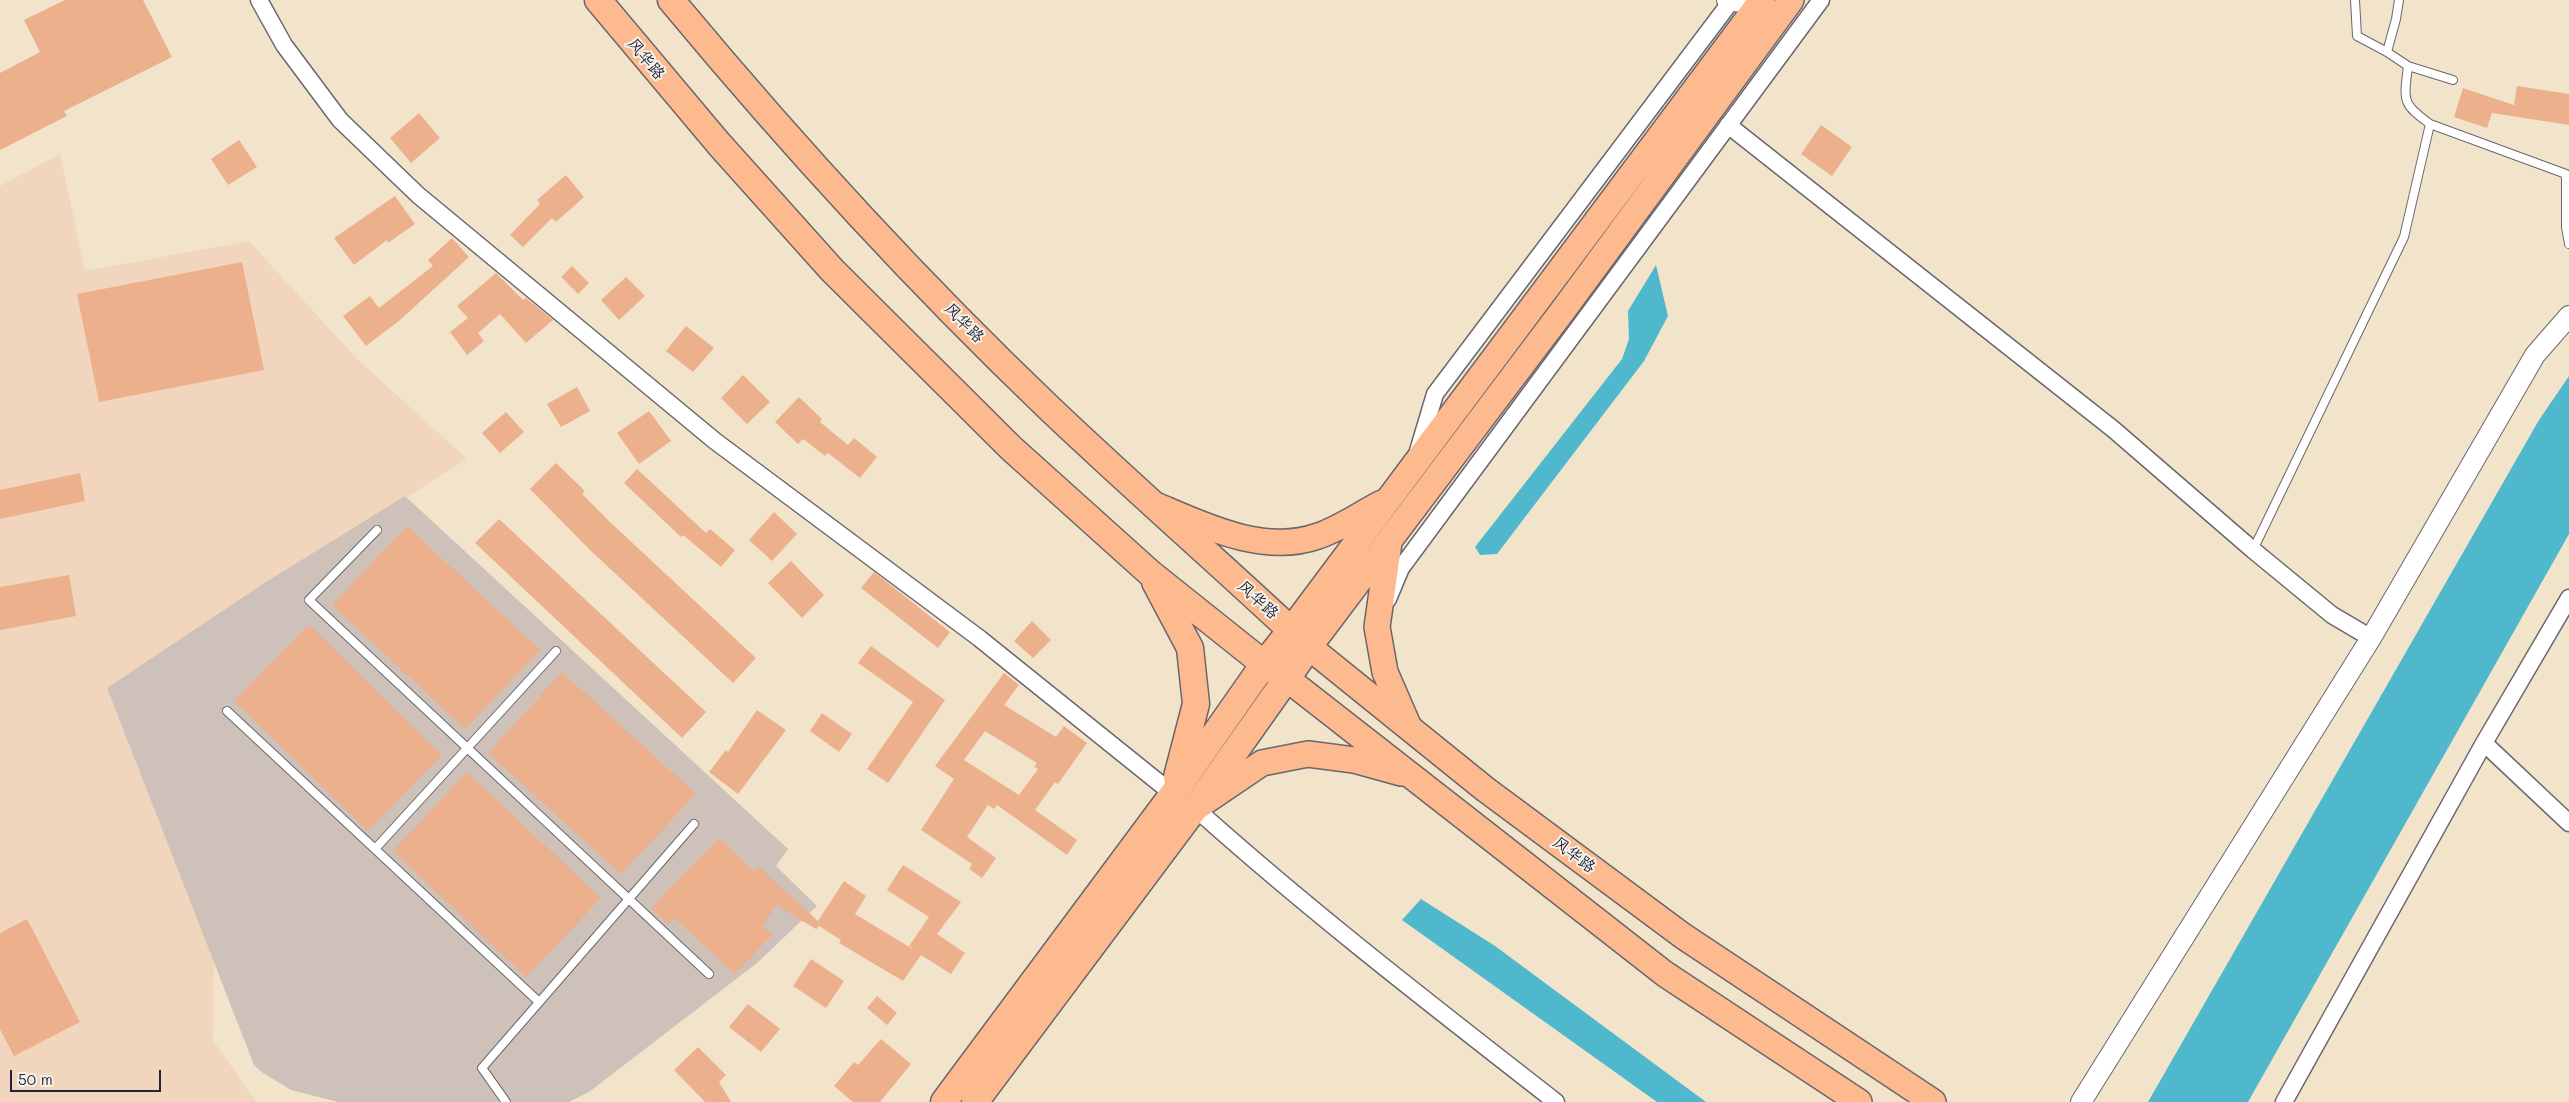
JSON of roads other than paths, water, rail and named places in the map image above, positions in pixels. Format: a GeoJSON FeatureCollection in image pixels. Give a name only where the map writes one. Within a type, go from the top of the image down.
{"type":"FeatureCollection","features":[{"type":"Feature","properties":{"kind":"highway","name":"风华路"},"geometry":{"type":"LineString","coordinates":[[598,0],[718,144],[832,270],[1011,448],[1150,573],[1264,664],[1286,678]]}},
{"type":"Feature","properties":{"kind":"highway","name":"风华路"},"geometry":{"type":"LineString","coordinates":[[671,0],[756,102],[868,226],[1045,404],[1300,639]]}},
{"type":"Feature","properties":{"kind":"highway"},"geometry":{"type":"LineString","coordinates":[[1150,573],[1190,648],[1196,704],[1173,794]]}},
{"type":"Feature","properties":{"kind":"highway"},"geometry":{"type":"LineString","coordinates":[[944,1102],[1173,794],[1264,664],[1300,639]]}},
{"type":"Feature","properties":{"kind":"highway"},"geometry":{"type":"LineString","coordinates":[[975,1102],[1195,808],[1286,678],[1300,639]]}},
{"type":"Feature","properties":{"kind":"main road"},"geometry":{"type":"LineString","coordinates":[[1300,639],[1389,499],[1414,466],[1778,10]]}},
{"type":"Feature","properties":{"kind":"main road"},"geometry":{"type":"LineString","coordinates":[[1300,639],[1390,541],[1564,310],[1778,10]]}},
{"type":"Feature","properties":{"kind":"main road"},"geometry":{"type":"LineString","coordinates":[[1151,503],[1208,528],[1268,544],[1318,536],[1389,499]]}},
{"type":"Feature","properties":{"kind":"main road"},"geometry":{"type":"LineString","coordinates":[[1390,541],[1377,626],[1385,672],[1408,727]]}},
{"type":"Feature","properties":{"kind":"main road","name":"风华路"},"geometry":{"type":"LineString","coordinates":[[1300,639],[1484,788],[1683,936],[1933,1102]]}},
{"type":"Feature","properties":{"kind":"main road","name":"风华路"},"geometry":{"type":"LineString","coordinates":[[1286,678],[1665,974],[1859,1102]]}},
{"type":"Feature","properties":{"kind":"main road"},"geometry":{"type":"LineString","coordinates":[[1195,808],[1262,763],[1308,754],[1354,760],[1412,776]]}},
{"type":"Feature","properties":{"kind":"street"},"geometry":{"type":"LineString","coordinates":[[259,0],[284,45],[340,120],[418,194],[715,441],[979,638],[1173,794]]}},
{"type":"Feature","properties":{"kind":"street"},"geometry":{"type":"LineString","coordinates":[[1414,466],[1435,394],[1730,1],[1778,10],[1821,0]]}},
{"type":"Feature","properties":{"kind":"street"},"geometry":{"type":"LineString","coordinates":[[1377,626],[1401,568],[1728,125],[1778,10]]}},
{"type":"Feature","properties":{"kind":"street"},"geometry":{"type":"LineString","coordinates":[[1728,125],[2113,430],[2332,615],[2371,638]]}},
{"type":"Feature","properties":{"kind":"street"},"geometry":{"type":"LineString","coordinates":[[2081,1102],[2371,638],[2535,354],[2569,316]]}},
{"type":"Feature","properties":{"kind":"street"},"geometry":{"type":"LineString","coordinates":[[2284,1102],[2484,743],[2569,598]]}},
{"type":"Feature","properties":{"kind":"street"},"geometry":{"type":"LineString","coordinates":[[2484,743],[2569,823]]}},
{"type":"Feature","properties":{"kind":"street"},"geometry":{"type":"LineString","coordinates":[[1195,808],[1301,901],[1556,1102]]}},
{"type":"Feature","properties":{"kind":"lane"},"geometry":{"type":"LineString","coordinates":[[2355,0],[2357,36],[2408,66],[2453,80]]}},
{"type":"Feature","properties":{"kind":"lane"},"geometry":{"type":"LineString","coordinates":[[2387,52],[2399,0]]}},
{"type":"Feature","properties":{"kind":"lane"},"geometry":{"type":"LineString","coordinates":[[2408,66],[2405,98],[2411,110],[2430,124],[2566,174],[2566,227],[2569,244]]}},
{"type":"Feature","properties":{"kind":"lane"},"geometry":{"type":"LineString","coordinates":[[2253,550],[2404,237],[2430,124]]}},
{"type":"Feature","properties":{"kind":"lane"},"geometry":{"type":"LineString","coordinates":[[377,530],[310,600],[709,974]]}},
{"type":"Feature","properties":{"kind":"lane"},"geometry":{"type":"LineString","coordinates":[[375,849],[556,651]]}},
{"type":"Feature","properties":{"kind":"lane"},"geometry":{"type":"LineString","coordinates":[[227,711],[540,1002]]}},
{"type":"Feature","properties":{"kind":"lane"},"geometry":{"type":"LineString","coordinates":[[506,1102],[482,1068],[694,824]]}},
{"type":"Feature","properties":{"kind":"water"},"geometry":{"type":"Polygon","coordinates":[[[1656,265],[1668,316],[1644,361],[1497,554],[1480,555],[1475,547],[1622,359],[1629,339],[1628,311],[1656,265]]]}},
{"type":"Feature","properties":{"kind":"water"},"geometry":{"type":"Polygon","coordinates":[[[2569,376],[2569,534],[2248,1102],[2148,1102],[2539,420],[2569,376]]]}},
{"type":"Feature","properties":{"kind":"water"},"geometry":{"type":"Polygon","coordinates":[[[1421,899],[1495,946],[1706,1102],[1657,1102],[1402,920],[1421,899]]]}}]}
